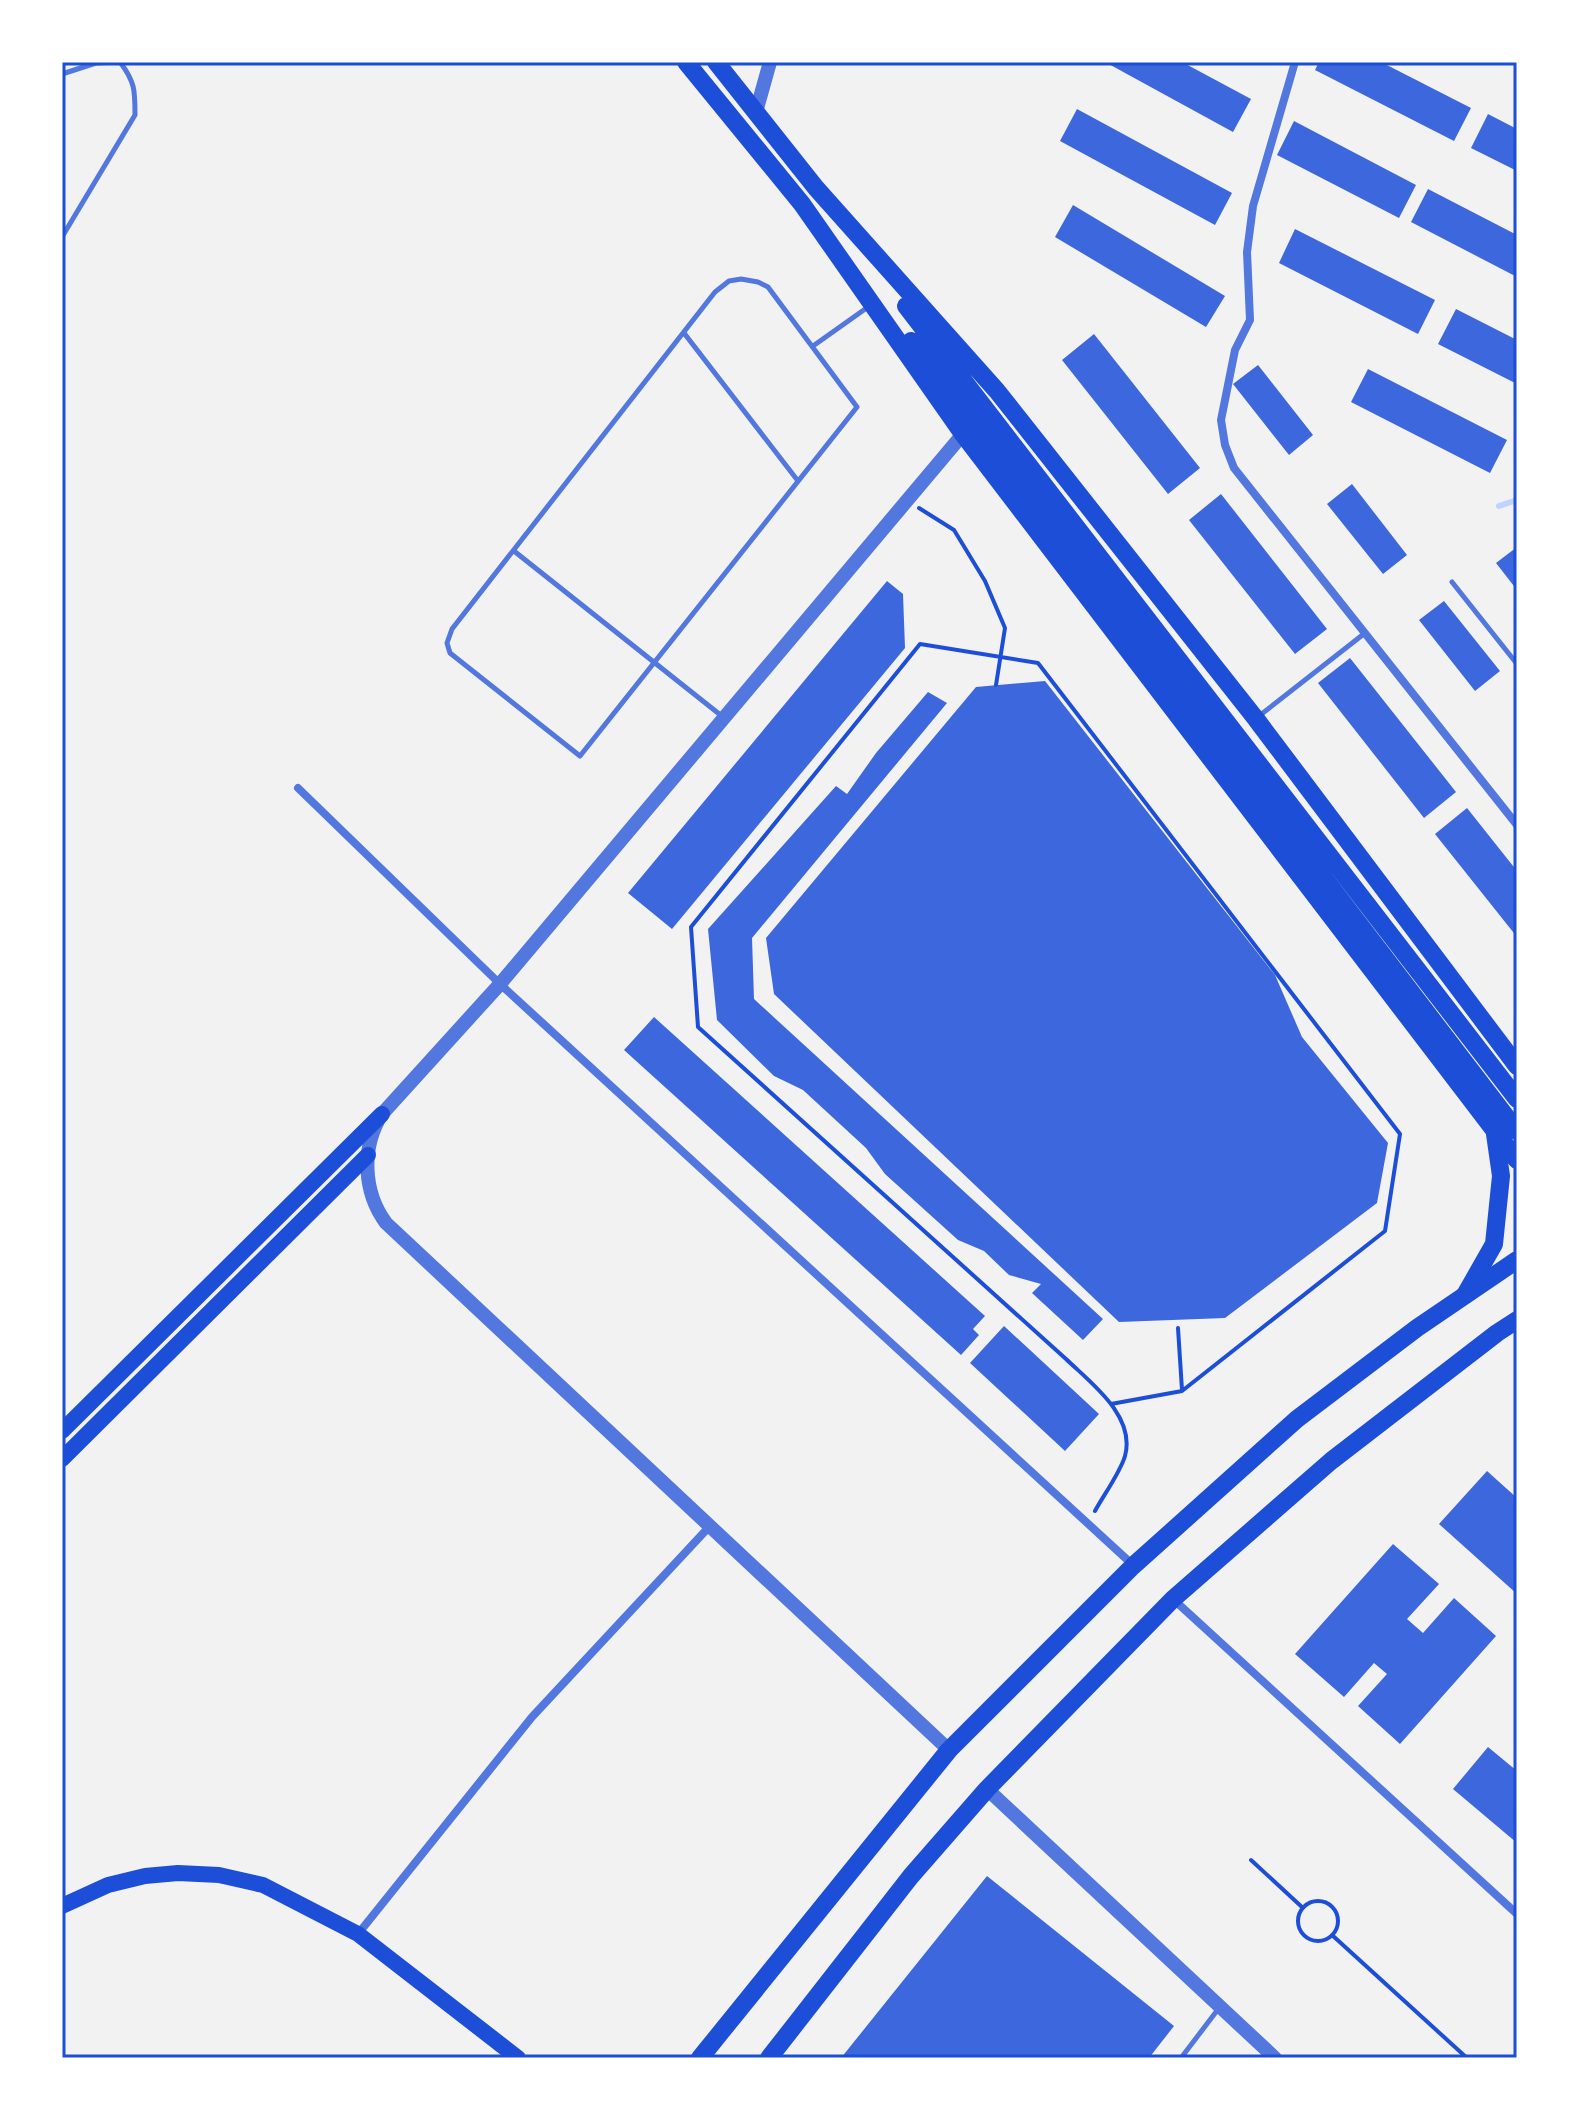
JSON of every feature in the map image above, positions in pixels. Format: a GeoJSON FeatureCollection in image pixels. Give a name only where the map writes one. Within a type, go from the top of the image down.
{"type":"FeatureCollection","features":[{"type":"Feature","properties":{"kind":"main road"},"geometry":{"type":"LineString","coordinates":[[686,62],[998,451],[1517,1131]]}},
{"type":"Feature","properties":{"kind":"main road"},"geometry":{"type":"LineString","coordinates":[[716,62],[1517,1099]]}},
{"type":"Feature","properties":{"kind":"main road"},"geometry":{"type":"LineString","coordinates":[[816,188],[997,391],[1256,719],[1517,1066]]}},
{"type":"Feature","properties":{"kind":"main road"},"geometry":{"type":"LineString","coordinates":[[802,204],[963,434],[1517,1160]]}},
{"type":"Feature","properties":{"kind":"main road"},"geometry":{"type":"LineString","coordinates":[[62,1431],[382,1114]]}},
{"type":"Feature","properties":{"kind":"main road"},"geometry":{"type":"LineString","coordinates":[[1465,1295],[1494,1244],[1501,1176],[1495,1131]]}},
{"type":"Feature","properties":{"kind":"main road"},"geometry":{"type":"LineString","coordinates":[[62,1459],[368,1155]]}},
{"type":"Feature","properties":{"kind":"main road"},"geometry":{"type":"LineString","coordinates":[[700,2058],[949,1750],[1133,1566],[1297,1419],[1517,1260]]}},
{"type":"Feature","properties":{"kind":"main road"},"geometry":{"type":"LineString","coordinates":[[769,2058],[911,1876],[987,1789],[1173,1599],[1331,1461],[1517,1320]]}},
{"type":"Feature","properties":{"kind":"main road"},"geometry":{"type":"LineString","coordinates":[[1497,1333],[1517,1329]]}},
{"type":"Feature","properties":{"kind":"main road"},"geometry":{"type":"LineString","coordinates":[[62,1906],[108,1885],[145,1876],[178,1873],[219,1875],[263,1885],[358,1934],[518,2058]]}},
{"type":"Feature","properties":{"kind":"street"},"geometry":{"type":"LineString","coordinates":[[756,112],[770,62]]}},
{"type":"Feature","properties":{"kind":"street"},"geometry":{"type":"LineString","coordinates":[[1295,62],[1253,206],[1247,252],[1250,320],[1235,350],[1221,420],[1225,445],[1234,468],[1517,825]]}},
{"type":"Feature","properties":{"kind":"street"},"geometry":{"type":"LineString","coordinates":[[949,1750],[386,1223],[371,1197],[368,1155],[375,1125],[382,1114],[500,984],[963,434]]}},
{"type":"Feature","properties":{"kind":"street"},"geometry":{"type":"LineString","coordinates":[[298,788],[500,984],[1133,1566]]}},
{"type":"Feature","properties":{"kind":"street"},"geometry":{"type":"LineString","coordinates":[[358,1934],[532,1717],[709,1527]]}},
{"type":"Feature","properties":{"kind":"street"},"geometry":{"type":"LineString","coordinates":[[1173,1599],[1517,1914]]}},
{"type":"Feature","properties":{"kind":"street"},"geometry":{"type":"LineString","coordinates":[[987,1789],[1275,2058]]}},
{"type":"Feature","properties":{"kind":"lane"},"geometry":{"type":"LineString","coordinates":[[62,74],[96,63],[120,62],[132,78],[135,92],[135,115],[62,237]]}},
{"type":"Feature","properties":{"kind":"lane"},"geometry":{"type":"LineString","coordinates":[[741,279],[758,282],[768,287],[857,407],[580,756],[450,653],[447,643],[452,629],[684,332],[715,292],[729,281],[741,279]]}},
{"type":"Feature","properties":{"kind":"lane"},"geometry":{"type":"LineString","coordinates":[[813,346],[872,304]]}},
{"type":"Feature","properties":{"kind":"lane"},"geometry":{"type":"LineString","coordinates":[[684,332],[798,481]]}},
{"type":"Feature","properties":{"kind":"lane"},"geometry":{"type":"LineString","coordinates":[[514,551],[724,718]]}},
{"type":"Feature","properties":{"kind":"lane"},"geometry":{"type":"LineString","coordinates":[[1452,582],[1517,664]]}},
{"type":"Feature","properties":{"kind":"lane"},"geometry":{"type":"LineString","coordinates":[[1256,719],[1365,633]]}},
{"type":"Feature","properties":{"kind":"lane"},"geometry":{"type":"LineString","coordinates":[[1181,2058],[1220,2007]]}},
{"type":"Feature","properties":{"kind":"path"},"geometry":{"type":"LineString","coordinates":[[907,500],[954,530],[985,581],[1005,628],[996,685]]}},
{"type":"Feature","properties":{"kind":"path"},"geometry":{"type":"LineString","coordinates":[[1088,1524],[1125,1456],[1126,1430],[1111,1404],[1066,1359],[698,1027],[691,927],[920,644],[1038,663],[1400,1134],[1385,1231],[1182,1391],[1111,1404]]}},
{"type":"Feature","properties":{"kind":"path"},"geometry":{"type":"LineString","coordinates":[[1178,1328],[1182,1391]]}},
{"type":"Feature","properties":{"kind":"path"},"geometry":{"type":"LineString","coordinates":[[1251,1860],[1303,1908]]}},
{"type":"Feature","properties":{"kind":"path"},"geometry":{"type":"LineString","coordinates":[[1320,1901],[1332,1906],[1338,1924],[1332,1935],[1320,1940],[1307,1937],[1299,1927],[1299,1913],[1303,1908],[1320,1901]]}},
{"type":"Feature","properties":{"kind":"path"},"geometry":{"type":"LineString","coordinates":[[1332,1935],[1467,2058]]}},
{"type":"Feature","properties":{"kind":"building"},"geometry":{"type":"Polygon","coordinates":[[[1105,62],[1182,62],[1251,99],[1233,132],[1105,62]]]}},
{"type":"Feature","properties":{"kind":"building"},"geometry":{"type":"Polygon","coordinates":[[[1319,62],[1381,62],[1471,108],[1454,141],[1315,70],[1319,62]]]}},
{"type":"Feature","properties":{"kind":"building"},"geometry":{"type":"Polygon","coordinates":[[[1077,109],[1232,193],[1215,225],[1060,141],[1077,109]]]}},
{"type":"Feature","properties":{"kind":"building"},"geometry":{"type":"Polygon","coordinates":[[[1488,114],[1517,129],[1517,171],[1471,148],[1488,114]]]}},
{"type":"Feature","properties":{"kind":"building"},"geometry":{"type":"Polygon","coordinates":[[[1294,121],[1416,185],[1399,218],[1277,155],[1294,121]]]}},
{"type":"Feature","properties":{"kind":"building"},"geometry":{"type":"Polygon","coordinates":[[[1428,189],[1517,235],[1517,277],[1411,222],[1428,189]]]}},
{"type":"Feature","properties":{"kind":"building"},"geometry":{"type":"Polygon","coordinates":[[[1073,205],[1225,296],[1206,327],[1055,237],[1073,205]]]}},
{"type":"Feature","properties":{"kind":"building"},"geometry":{"type":"Polygon","coordinates":[[[1295,229],[1435,300],[1418,334],[1279,263],[1295,229]]]}},
{"type":"Feature","properties":{"kind":"building"},"geometry":{"type":"Polygon","coordinates":[[[1456,309],[1517,340],[1517,384],[1438,344],[1456,309]]]}},
{"type":"Feature","properties":{"kind":"building"},"geometry":{"type":"Polygon","coordinates":[[[1094,334],[1200,468],[1168,494],[1062,360],[1094,334]]]}},
{"type":"Feature","properties":{"kind":"building"},"geometry":{"type":"Polygon","coordinates":[[[1258,365],[1313,435],[1289,455],[1233,384],[1258,365]]]}},
{"type":"Feature","properties":{"kind":"building"},"geometry":{"type":"Polygon","coordinates":[[[1368,369],[1507,440],[1490,473],[1351,402],[1368,369]]]}},
{"type":"Feature","properties":{"kind":"building"},"geometry":{"type":"Polygon","coordinates":[[[1352,484],[1407,555],[1383,574],[1327,504],[1352,484]]]}},
{"type":"Feature","properties":{"kind":"building"},"geometry":{"type":"Polygon","coordinates":[[[1221,494],[1327,629],[1295,654],[1189,520],[1221,494]]]}},
{"type":"Feature","properties":{"kind":"building"},"geometry":{"type":"Polygon","coordinates":[[[1517,547],[1517,590],[1496,563],[1517,547]]]}},
{"type":"Feature","properties":{"kind":"building"},"geometry":{"type":"Polygon","coordinates":[[[887,581],[903,594],[905,648],[672,929],[628,893],[887,581]]]}},
{"type":"Feature","properties":{"kind":"building"},"geometry":{"type":"Polygon","coordinates":[[[1444,601],[1500,671],[1475,691],[1419,620],[1444,601]]]}},
{"type":"Feature","properties":{"kind":"building"},"geometry":{"type":"Polygon","coordinates":[[[1350,658],[1456,792],[1424,818],[1318,683],[1350,658]]]}},
{"type":"Feature","properties":{"kind":"building"},"geometry":{"type":"Polygon","coordinates":[[[1045,681],[1275,975],[1302,1037],[1388,1143],[1377,1203],[1225,1318],[1119,1322],[774,994],[766,938],[976,687],[1045,681]]]}},
{"type":"Feature","properties":{"kind":"building"},"geometry":{"type":"Polygon","coordinates":[[[928,692],[947,703],[752,938],[754,999],[1103,1319],[1083,1340],[1032,1293],[1041,1284],[1009,1275],[984,1251],[958,1240],[885,1174],[866,1148],[803,1090],[774,1076],[717,1020],[708,929],[836,786],[847,794],[876,753],[928,692]]]}},
{"type":"Feature","properties":{"kind":"building"},"geometry":{"type":"Polygon","coordinates":[[[1467,808],[1517,871],[1517,937],[1435,834],[1467,808]]]}},
{"type":"Feature","properties":{"kind":"building"},"geometry":{"type":"Polygon","coordinates":[[[654,1017],[985,1316],[973,1329],[979,1335],[961,1355],[624,1050],[654,1017]]]}},
{"type":"Feature","properties":{"kind":"building"},"geometry":{"type":"Polygon","coordinates":[[[1004,1326],[1099,1414],[1065,1451],[970,1363],[1004,1326]]]}},
{"type":"Feature","properties":{"kind":"building"},"geometry":{"type":"Polygon","coordinates":[[[1487,1471],[1517,1498],[1517,1594],[1439,1524],[1487,1471]]]}},
{"type":"Feature","properties":{"kind":"building"},"geometry":{"type":"Polygon","coordinates":[[[1393,1544],[1439,1584],[1407,1619],[1423,1633],[1454,1598],[1496,1636],[1400,1744],[1358,1706],[1387,1674],[1374,1663],[1344,1697],[1295,1654],[1393,1544]]]}},
{"type":"Feature","properties":{"kind":"building"},"geometry":{"type":"Polygon","coordinates":[[[1488,1747],[1517,1771],[1517,1843],[1453,1789],[1488,1747]]]}},
{"type":"Feature","properties":{"kind":"building"},"geometry":{"type":"Polygon","coordinates":[[[987,1876],[1174,2026],[1149,2058],[841,2058],[987,1876]]]}},
{"type":"Feature","properties":{"kind":"waterway"},"geometry":{"type":"LineString","coordinates":[[1499,506],[1517,500]]}}]}
